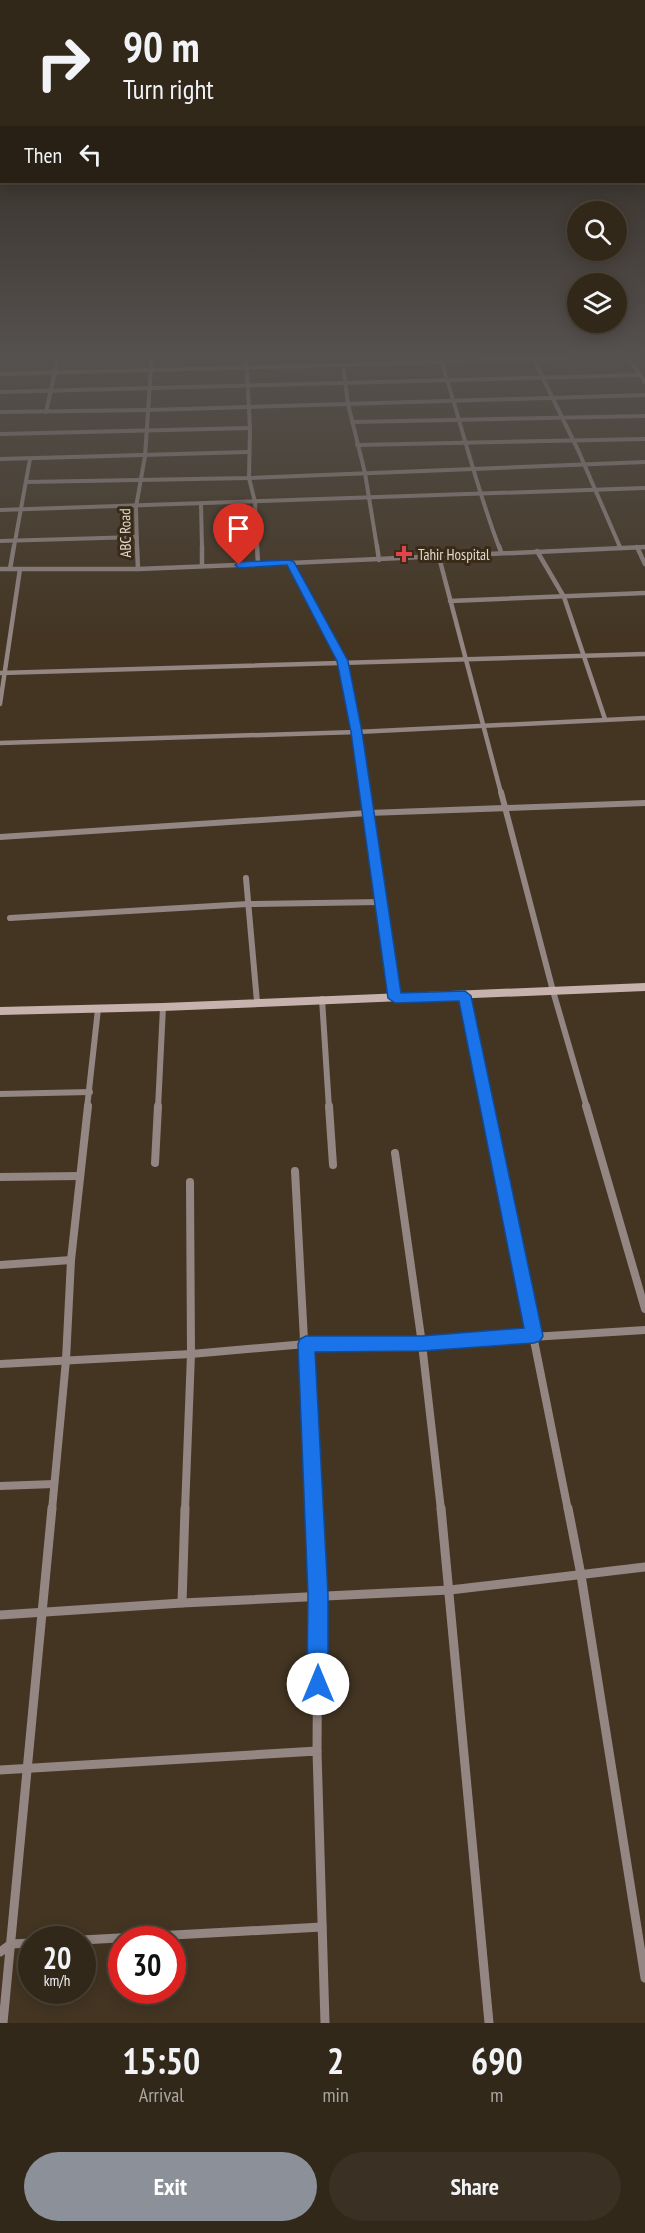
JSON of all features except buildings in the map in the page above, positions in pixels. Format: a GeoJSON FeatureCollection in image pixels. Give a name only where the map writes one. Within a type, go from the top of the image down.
{"type":"FeatureCollection","features":[{"type":"Feature","properties":{"kind":"street","name":"ABC Road"},"geometry":{"type":"LineString","coordinates":[[138,569],[136,507],[145,448]]}},
{"type":"Feature","properties":{"kind":"street"},"geometry":{"type":"LineString","coordinates":[[249,448],[249,478],[255,502],[258,564]]}},
{"type":"Feature","properties":{"kind":"street"},"geometry":{"type":"LineString","coordinates":[[358,448],[365,473],[379,560]]}},
{"type":"Feature","properties":{"kind":"street"},"geometry":{"type":"LineString","coordinates":[[467,448],[479,494],[501,552]]}},
{"type":"Feature","properties":{"kind":"street"},"geometry":{"type":"LineString","coordinates":[[577,448],[620,548]]}},
{"type":"Feature","properties":{"kind":"street"},"geometry":{"type":"LineString","coordinates":[[0,459],[249,452]]}},
{"type":"Feature","properties":{"kind":"street"},"geometry":{"type":"LineString","coordinates":[[10,569],[30,459]]}},
{"type":"Feature","properties":{"kind":"street"},"geometry":{"type":"LineString","coordinates":[[26,482],[249,478],[645,462]]}},
{"type":"Feature","properties":{"kind":"street"},"geometry":{"type":"LineString","coordinates":[[0,510],[645,488]]}},
{"type":"Feature","properties":{"kind":"street"},"geometry":{"type":"LineString","coordinates":[[201,504],[202,566]]}},
{"type":"Feature","properties":{"kind":"street"},"geometry":{"type":"LineString","coordinates":[[0,541],[137,537]]}},
{"type":"Feature","properties":{"kind":"street"},"geometry":{"type":"LineString","coordinates":[[637,547],[645,564]]}},
{"type":"Feature","properties":{"kind":"street"},"geometry":{"type":"LineString","coordinates":[[0,569],[138,569],[645,547]]}},
{"type":"Feature","properties":{"kind":"street"},"geometry":{"type":"LineString","coordinates":[[537,551],[564,597],[605,719]]}},
{"type":"Feature","properties":{"kind":"street"},"geometry":{"type":"LineString","coordinates":[[439,557],[553,991],[645,1309]]}},
{"type":"Feature","properties":{"kind":"street"},"geometry":{"type":"LineString","coordinates":[[290,562],[342,661],[357,732],[395,998]]}},
{"type":"Feature","properties":{"kind":"street"},"geometry":{"type":"LineString","coordinates":[[0,704],[20,569]]}},
{"type":"Feature","properties":{"kind":"street"},"geometry":{"type":"LineString","coordinates":[[450,601],[645,593]]}},
{"type":"Feature","properties":{"kind":"street"},"geometry":{"type":"LineString","coordinates":[[3,673],[342,661],[645,654]]}},
{"type":"Feature","properties":{"kind":"street"},"geometry":{"type":"LineString","coordinates":[[0,743],[357,732],[645,718]]}},
{"type":"Feature","properties":{"kind":"street"},"geometry":{"type":"LineString","coordinates":[[0,837],[368,813],[644,805]]}},
{"type":"Feature","properties":{"kind":"street"},"geometry":{"type":"LineString","coordinates":[[246,878],[257,1002]]}},
{"type":"Feature","properties":{"kind":"street"},"geometry":{"type":"LineString","coordinates":[[10,918],[248,904],[381,902]]}},
{"type":"Feature","properties":{"kind":"street"},"geometry":{"type":"LineString","coordinates":[[0,1011],[465,996],[645,987]]}},
{"type":"Feature","properties":{"kind":"street"},"geometry":{"type":"LineString","coordinates":[[465,996],[581,1575],[645,1977]]}},
{"type":"Feature","properties":{"kind":"street"},"geometry":{"type":"LineString","coordinates":[[322,999],[333,1165]]}},
{"type":"Feature","properties":{"kind":"street"},"geometry":{"type":"LineString","coordinates":[[155,1163],[163,1007]]}},
{"type":"Feature","properties":{"kind":"street"},"geometry":{"type":"LineString","coordinates":[[3,2023],[66,1360],[71,1260],[98,1009]]}},
{"type":"Feature","properties":{"kind":"street"},"geometry":{"type":"LineString","coordinates":[[0,1094],[90,1092]]}},
{"type":"Feature","properties":{"kind":"street"},"geometry":{"type":"LineString","coordinates":[[394,1153],[422,1344],[450,1590],[489,2023]]}},
{"type":"Feature","properties":{"kind":"street"},"geometry":{"type":"LineString","coordinates":[[295,1171],[318,1595],[317,1751],[325,2023]]}},
{"type":"Feature","properties":{"kind":"street"},"geometry":{"type":"LineString","coordinates":[[0,1177],[80,1176]]}},
{"type":"Feature","properties":{"kind":"street"},"geometry":{"type":"LineString","coordinates":[[182,1603],[191,1354],[190,1182]]}},
{"type":"Feature","properties":{"kind":"street"},"geometry":{"type":"LineString","coordinates":[[0,1265],[71,1260]]}},
{"type":"Feature","properties":{"kind":"street"},"geometry":{"type":"LineString","coordinates":[[0,1364],[191,1354],[306,1344],[422,1344],[645,1330]]}},
{"type":"Feature","properties":{"kind":"street"},"geometry":{"type":"LineString","coordinates":[[0,1486],[54,1484]]}},
{"type":"Feature","properties":{"kind":"street"},"geometry":{"type":"LineString","coordinates":[[0,1616],[318,1595],[450,1590],[645,1567]]}},
{"type":"Feature","properties":{"kind":"street"},"geometry":{"type":"LineString","coordinates":[[0,1770],[317,1751]]}},
{"type":"Feature","properties":{"kind":"street"},"geometry":{"type":"LineString","coordinates":[[96,1939],[322,1927]]}},
{"type":"Feature","properties":{"kind":"street"},"geometry":{"type":"LineString","coordinates":[[0,1952],[11,1944],[18,1944]]}},
{"type":"Feature","properties":{"kind":"place","name":"Tahir Hospital"},"geometry":{"type":"Point","coordinates":[404,554]}},
{"type":"Feature","properties":{"kind":"route"},"geometry":{"type":"LineString","coordinates":[[239,565],[290,562],[342,661],[357,732],[395,998],[465,996],[534,1336],[422,1344],[306,1344],[318,1595],[318,1684]]}}]}
